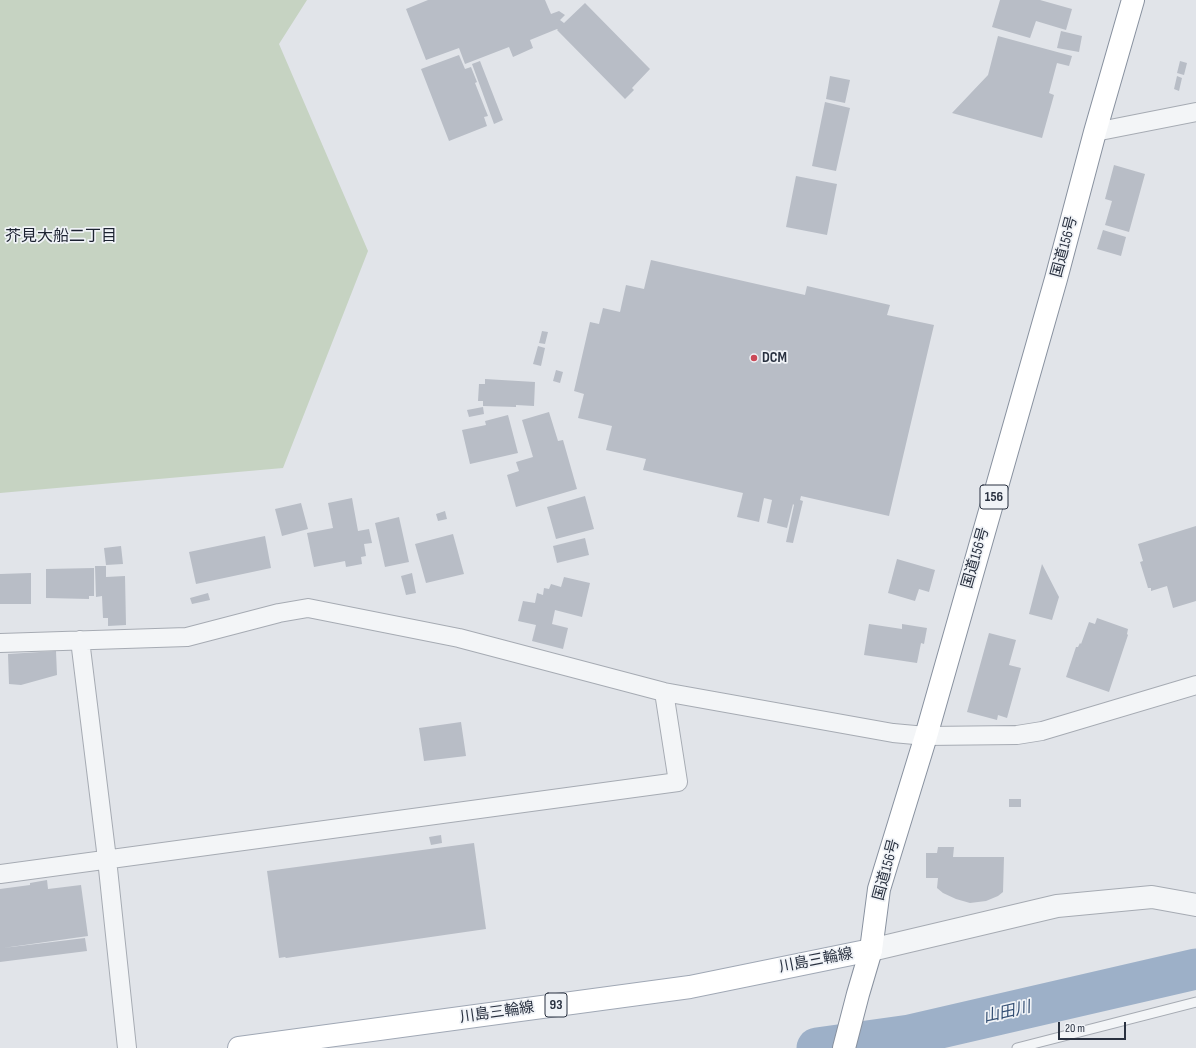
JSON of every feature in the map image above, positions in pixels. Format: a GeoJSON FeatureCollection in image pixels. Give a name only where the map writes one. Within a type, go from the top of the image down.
{"type":"FeatureCollection","features":[{"type":"Feature","properties":{"kind":"main road","name":"国道156号"},"geometry":{"type":"LineString","coordinates":[[844,1048],[871,950],[879,889],[926,736],[1054,287],[1095,132],[1133,0]]}},
{"type":"Feature","properties":{"kind":"main road","name":"川島三輪線"},"geometry":{"type":"LineString","coordinates":[[239,1048],[690,987],[871,950]]}},
{"type":"Feature","properties":{"kind":"street"},"geometry":{"type":"LineString","coordinates":[[1095,132],[1196,112]]}},
{"type":"Feature","properties":{"kind":"street"},"geometry":{"type":"LineString","coordinates":[[0,643],[187,637],[279,613],[308,608],[459,638],[664,692],[893,733],[926,736],[1017,735],[1042,731],[1196,685]]}},
{"type":"Feature","properties":{"kind":"street"},"geometry":{"type":"LineString","coordinates":[[80,640],[107,859],[128,1048]]}},
{"type":"Feature","properties":{"kind":"street"},"geometry":{"type":"LineString","coordinates":[[0,874],[678,782],[664,692]]}},
{"type":"Feature","properties":{"kind":"street"},"geometry":{"type":"LineString","coordinates":[[871,950],[1057,906],[1152,897],[1196,905]]}},
{"type":"Feature","properties":{"kind":"lane"},"geometry":{"type":"LineString","coordinates":[[1017,1048],[1196,1002]]}},
{"type":"Feature","properties":{"kind":"green space"},"geometry":{"type":"Polygon","coordinates":[[[0,0],[307,0],[279,44],[368,251],[283,468],[0,493],[0,0]]]}},
{"type":"Feature","properties":{"kind":"building"},"geometry":{"type":"Polygon","coordinates":[[[428,0],[545,0],[551,14],[559,11],[565,15],[560,20],[564,23],[585,3],[650,69],[632,88],[634,90],[625,99],[557,30],[558,29],[530,40],[533,48],[513,57],[509,47],[465,64],[459,48],[426,60],[406,9],[428,0]]]}},
{"type":"Feature","properties":{"kind":"building"},"geometry":{"type":"Polygon","coordinates":[[[1000,0],[1040,0],[1072,9],[1066,30],[1036,21],[1030,38],[992,27],[1000,0]]]}},
{"type":"Feature","properties":{"kind":"building"},"geometry":{"type":"Polygon","coordinates":[[[1061,31],[1082,36],[1079,52],[1057,48],[1061,31]]]}},
{"type":"Feature","properties":{"kind":"building"},"geometry":{"type":"Polygon","coordinates":[[[998,36],[1072,56],[1069,66],[1057,63],[1049,93],[1054,95],[1042,138],[952,113],[988,75],[998,36]]]}},
{"type":"Feature","properties":{"kind":"building"},"geometry":{"type":"Polygon","coordinates":[[[459,55],[465,69],[471,67],[477,82],[475,83],[488,116],[484,117],[487,126],[449,141],[421,69],[459,55]]]}},
{"type":"Feature","properties":{"kind":"building"},"geometry":{"type":"Polygon","coordinates":[[[480,61],[503,120],[494,124],[472,64],[480,61]]]}},
{"type":"Feature","properties":{"kind":"building"},"geometry":{"type":"Polygon","coordinates":[[[1180,61],[1187,63],[1184,75],[1177,73],[1180,61]]]}},
{"type":"Feature","properties":{"kind":"building"},"geometry":{"type":"Polygon","coordinates":[[[830,76],[850,80],[845,103],[826,99],[830,76]]]}},
{"type":"Feature","properties":{"kind":"building"},"geometry":{"type":"Polygon","coordinates":[[[1177,76],[1182,78],[1179,91],[1174,89],[1177,76]]]}},
{"type":"Feature","properties":{"kind":"building"},"geometry":{"type":"Polygon","coordinates":[[[825,102],[850,108],[836,171],[812,166],[825,102]]]}},
{"type":"Feature","properties":{"kind":"building"},"geometry":{"type":"Polygon","coordinates":[[[1114,165],[1145,174],[1129,232],[1105,225],[1112,201],[1105,199],[1114,165]]]}},
{"type":"Feature","properties":{"kind":"building"},"geometry":{"type":"Polygon","coordinates":[[[796,176],[837,184],[827,235],[786,227],[796,176]]]}},
{"type":"Feature","properties":{"kind":"building"},"geometry":{"type":"Polygon","coordinates":[[[1103,230],[1126,237],[1121,256],[1097,249],[1103,230]]]}},
{"type":"Feature","properties":{"kind":"building","name":"DCM"},"geometry":{"type":"Polygon","coordinates":[[[651,260],[805,295],[807,286],[890,305],[887,315],[934,325],[889,516],[801,496],[800,500],[803,501],[793,543],[786,542],[793,504],[787,528],[767,523],[772,500],[764,498],[759,522],[737,517],[743,493],[643,470],[646,459],[606,450],[612,426],[578,418],[584,394],[574,391],[590,322],[599,324],[603,308],[620,312],[626,285],[644,289],[651,260]]]}},
{"type":"Feature","properties":{"kind":"building"},"geometry":{"type":"Polygon","coordinates":[[[542,331],[548,332],[545,344],[539,343],[542,331]]]}},
{"type":"Feature","properties":{"kind":"building"},"geometry":{"type":"Polygon","coordinates":[[[538,346],[545,348],[541,366],[533,364],[538,346]]]}},
{"type":"Feature","properties":{"kind":"building"},"geometry":{"type":"Polygon","coordinates":[[[556,370],[563,372],[560,383],[553,381],[556,370]]]}},
{"type":"Feature","properties":{"kind":"building"},"geometry":{"type":"Polygon","coordinates":[[[485,379],[535,382],[534,406],[483,406],[483,401],[478,401],[479,384],[485,384],[485,379]]]}},
{"type":"Feature","properties":{"kind":"building"},"geometry":{"type":"Polygon","coordinates":[[[483,407],[484,414],[469,417],[467,410],[483,407]]]}},
{"type":"Feature","properties":{"kind":"building"},"geometry":{"type":"Polygon","coordinates":[[[549,412],[558,441],[563,440],[577,489],[516,507],[507,475],[519,471],[516,462],[533,457],[522,420],[549,412]]]}},
{"type":"Feature","properties":{"kind":"building"},"geometry":{"type":"Polygon","coordinates":[[[508,415],[518,453],[470,464],[462,430],[486,425],[485,421],[508,415]]]}},
{"type":"Feature","properties":{"kind":"building"},"geometry":{"type":"Polygon","coordinates":[[[585,496],[594,529],[556,539],[547,507],[585,496]]]}},
{"type":"Feature","properties":{"kind":"building"},"geometry":{"type":"Polygon","coordinates":[[[352,498],[358,531],[369,529],[372,543],[364,544],[366,556],[361,557],[362,564],[346,567],[345,561],[314,567],[307,533],[333,528],[328,503],[352,498]]]}},
{"type":"Feature","properties":{"kind":"building"},"geometry":{"type":"Polygon","coordinates":[[[301,503],[308,529],[282,536],[275,509],[301,503]]]}},
{"type":"Feature","properties":{"kind":"building"},"geometry":{"type":"Polygon","coordinates":[[[445,511],[447,519],[438,521],[436,514],[445,511]]]}},
{"type":"Feature","properties":{"kind":"building"},"geometry":{"type":"Polygon","coordinates":[[[399,517],[409,562],[385,567],[375,523],[399,517]]]}},
{"type":"Feature","properties":{"kind":"building"},"geometry":{"type":"Polygon","coordinates":[[[1196,526],[1196,601],[1173,608],[1167,586],[1151,591],[1151,588],[1148,588],[1140,562],[1143,561],[1138,544],[1196,526]]]}},
{"type":"Feature","properties":{"kind":"building"},"geometry":{"type":"Polygon","coordinates":[[[453,534],[464,574],[426,583],[415,544],[453,534]]]}},
{"type":"Feature","properties":{"kind":"building"},"geometry":{"type":"Polygon","coordinates":[[[265,536],[271,568],[196,584],[189,552],[265,536]]]}},
{"type":"Feature","properties":{"kind":"building"},"geometry":{"type":"Polygon","coordinates":[[[585,538],[589,555],[557,563],[553,546],[585,538]]]}},
{"type":"Feature","properties":{"kind":"building"},"geometry":{"type":"Polygon","coordinates":[[[121,546],[123,564],[106,565],[104,548],[121,546]]]}},
{"type":"Feature","properties":{"kind":"building"},"geometry":{"type":"Polygon","coordinates":[[[897,559],[935,570],[929,592],[919,589],[915,601],[888,593],[897,559]]]}},
{"type":"Feature","properties":{"kind":"building"},"geometry":{"type":"Polygon","coordinates":[[[1042,564],[1059,597],[1052,620],[1029,614],[1042,564]]]}},
{"type":"Feature","properties":{"kind":"building"},"geometry":{"type":"Polygon","coordinates":[[[95,566],[106,566],[106,577],[125,576],[126,625],[108,626],[108,618],[103,618],[102,596],[96,597],[95,566]]]}},
{"type":"Feature","properties":{"kind":"building"},"geometry":{"type":"Polygon","coordinates":[[[94,568],[94,596],[89,596],[89,599],[46,598],[46,569],[94,568]]]}},
{"type":"Feature","properties":{"kind":"building"},"geometry":{"type":"Polygon","coordinates":[[[31,573],[31,604],[0,604],[0,574],[31,573]]]}},
{"type":"Feature","properties":{"kind":"building"},"geometry":{"type":"Polygon","coordinates":[[[412,573],[416,593],[406,595],[401,576],[412,573]]]}},
{"type":"Feature","properties":{"kind":"building"},"geometry":{"type":"Polygon","coordinates":[[[564,577],[590,583],[582,617],[555,610],[552,624],[568,628],[563,649],[532,641],[536,625],[518,621],[523,601],[535,603],[537,593],[543,595],[544,588],[549,589],[551,584],[561,587],[564,577]]]}},
{"type":"Feature","properties":{"kind":"building"},"geometry":{"type":"Polygon","coordinates":[[[208,593],[210,600],[192,604],[190,598],[208,593]]]}},
{"type":"Feature","properties":{"kind":"building"},"geometry":{"type":"Polygon","coordinates":[[[1097,618],[1128,629],[1128,635],[1109,692],[1066,677],[1076,647],[1078,647],[1080,643],[1081,644],[1089,622],[1095,624],[1097,618]]]}},
{"type":"Feature","properties":{"kind":"building"},"geometry":{"type":"Polygon","coordinates":[[[869,624],[902,629],[902,624],[927,628],[924,644],[921,643],[917,663],[864,655],[869,624]]]}},
{"type":"Feature","properties":{"kind":"building"},"geometry":{"type":"Polygon","coordinates":[[[989,633],[1016,640],[1009,665],[1021,668],[1007,718],[998,715],[997,720],[967,712],[989,633]]]}},
{"type":"Feature","properties":{"kind":"building"},"geometry":{"type":"Polygon","coordinates":[[[56,651],[57,675],[21,685],[9,684],[8,654],[56,651]]]}},
{"type":"Feature","properties":{"kind":"building"},"geometry":{"type":"Polygon","coordinates":[[[461,722],[466,756],[424,761],[419,728],[461,722]]]}},
{"type":"Feature","properties":{"kind":"building"},"geometry":{"type":"Polygon","coordinates":[[[1009,799],[1021,799],[1021,807],[1009,807],[1009,799]]]}},
{"type":"Feature","properties":{"kind":"building"},"geometry":{"type":"Polygon","coordinates":[[[441,835],[442,843],[431,845],[429,837],[441,835]]]}},
{"type":"Feature","properties":{"kind":"building"},"geometry":{"type":"Polygon","coordinates":[[[474,843],[486,929],[279,958],[267,871],[474,843]]]}},
{"type":"Feature","properties":{"kind":"building"},"geometry":{"type":"Polygon","coordinates":[[[938,847],[954,847],[953,857],[1004,857],[1003,892],[986,901],[970,903],[943,893],[937,888],[938,878],[926,878],[926,853],[937,853],[938,847]]]}},
{"type":"Feature","properties":{"kind":"building"},"geometry":{"type":"Polygon","coordinates":[[[47,880],[48,889],[81,885],[88,936],[3,948],[85,938],[87,951],[0,962],[0,889],[30,885],[30,883],[47,880]]]}},
{"type":"Feature","properties":{"kind":"waterway","name":"山田川"},"geometry":{"type":"LineString","coordinates":[[817,1048],[910,1035],[1196,969]]}},
{"type":"Feature","properties":{"kind":"place","name":"DCM"},"geometry":{"type":"Point","coordinates":[754,358]}},
{"type":"Feature","properties":{"kind":"district","name":"芥見大船二丁目"},"geometry":{"type":"Point","coordinates":[61,237]}}]}
